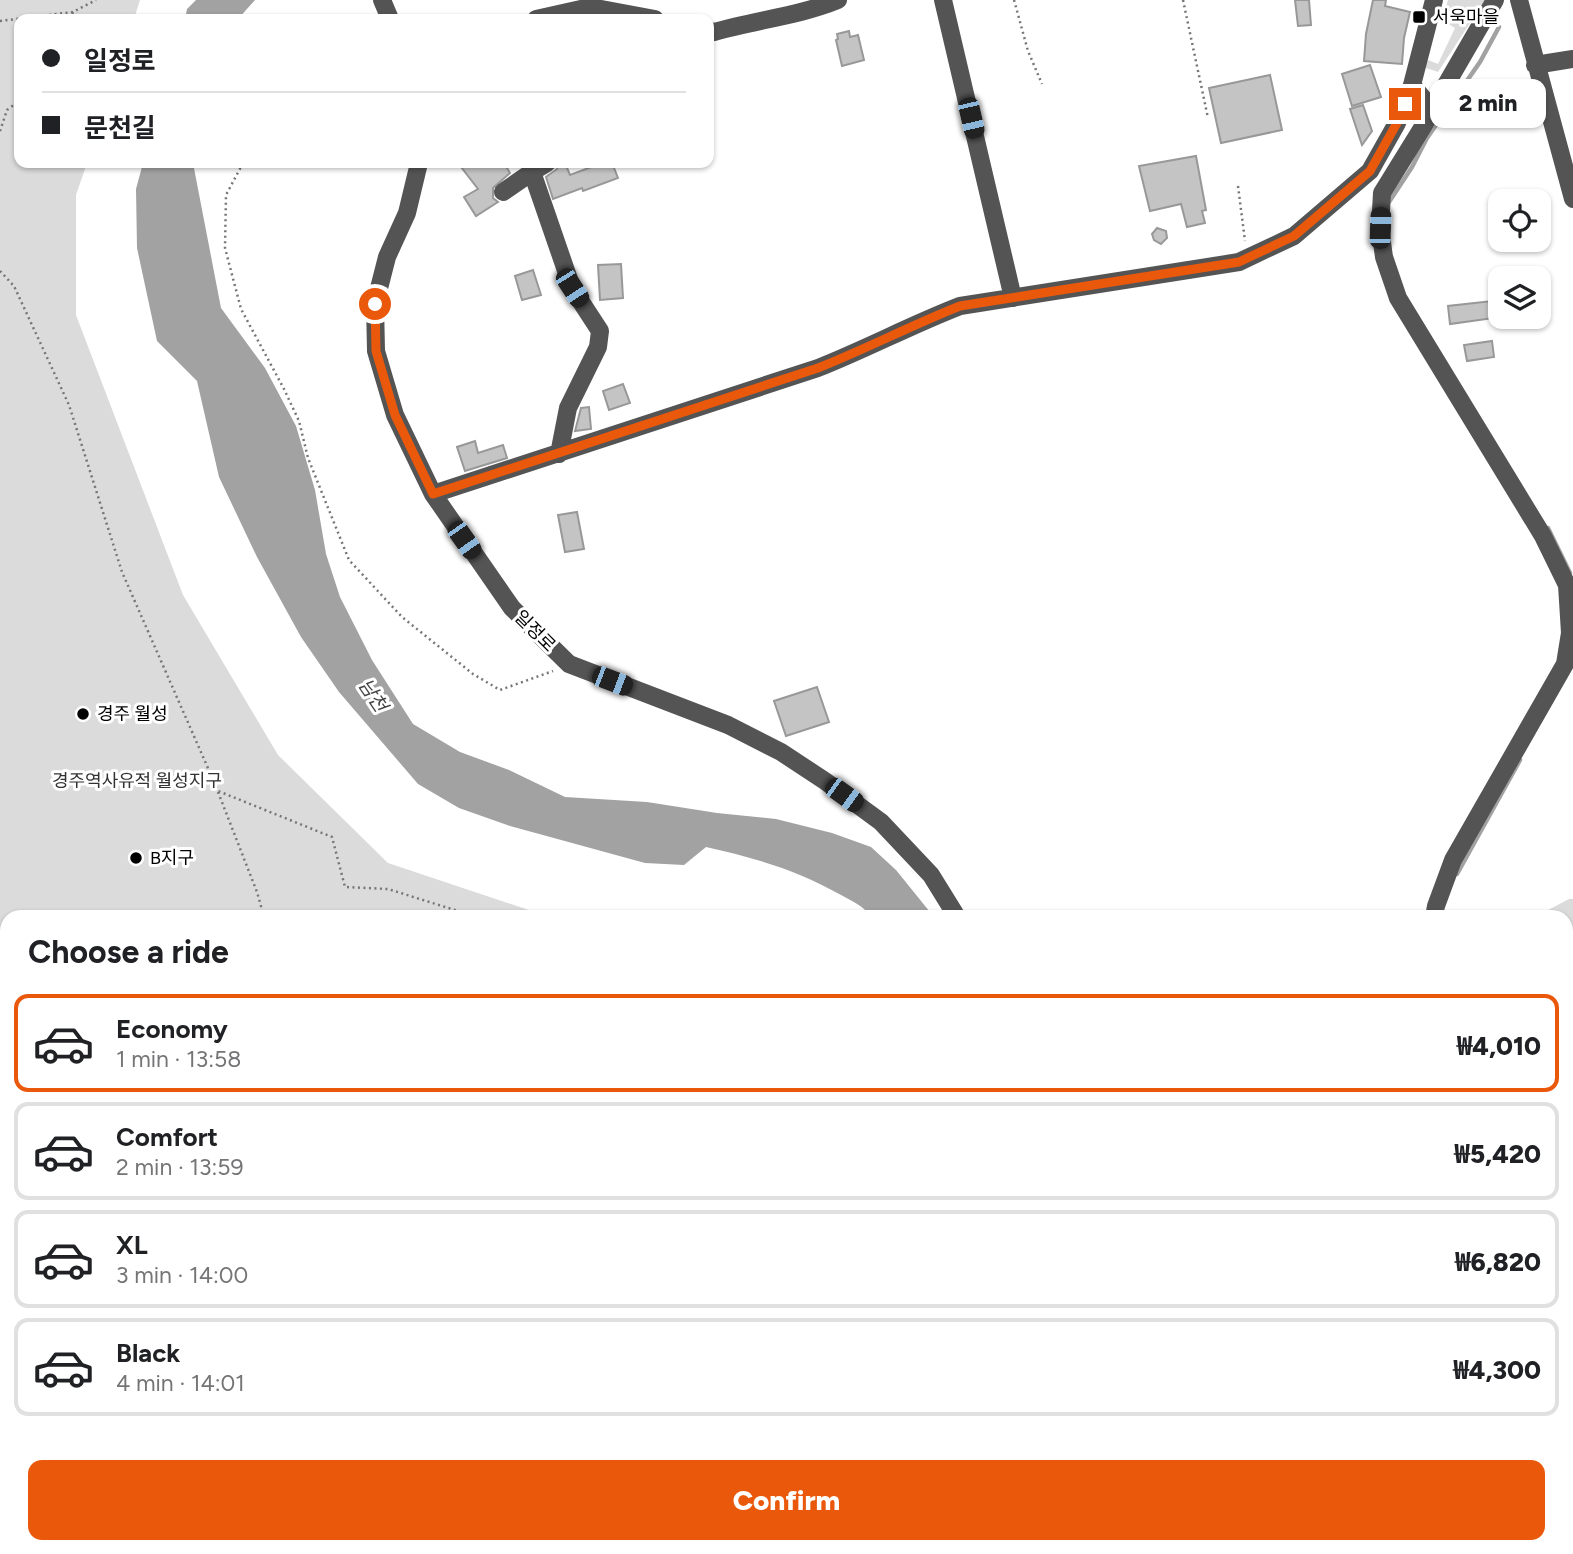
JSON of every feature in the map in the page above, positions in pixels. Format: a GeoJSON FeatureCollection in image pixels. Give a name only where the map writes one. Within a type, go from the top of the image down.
{"type":"FeatureCollection","features":[{"type":"Feature","properties":{"kind":"street"},"geometry":{"type":"LineString","coordinates":[[714,31],[818,8],[838,0]]}},
{"type":"Feature","properties":{"kind":"street"},"geometry":{"type":"LineString","coordinates":[[943,0],[1013,298]]}},
{"type":"Feature","properties":{"kind":"street"},"geometry":{"type":"LineString","coordinates":[[433,494],[818,368],[960,306],[1239,262],[1294,236],[1370,171],[1397,123],[1412,85],[1434,0]]}},
{"type":"Feature","properties":{"kind":"street"},"geometry":{"type":"LineString","coordinates":[[1435,910],[1453,860],[1565,664],[1570,633],[1567,585],[1544,536],[1398,298],[1384,257],[1380,228],[1382,193],[1495,0]]}},
{"type":"Feature","properties":{"kind":"street"},"geometry":{"type":"LineString","coordinates":[[1519,0],[1573,199]]}},
{"type":"Feature","properties":{"kind":"street"},"geometry":{"type":"LineString","coordinates":[[561,14],[590,8],[625,14]]}},
{"type":"Feature","properties":{"kind":"street"},"geometry":{"type":"LineString","coordinates":[[1535,65],[1573,59]]}},
{"type":"Feature","properties":{"kind":"street"},"geometry":{"type":"LineString","coordinates":[[1412,85],[1432,109]]}},
{"type":"Feature","properties":{"kind":"street","name":"일정로"},"geometry":{"type":"LineString","coordinates":[[418,168],[407,213],[387,257],[375,304],[376,351],[395,415],[433,494],[512,608],[569,664],[728,725],[781,752],[881,822],[931,875],[953,910]]}},
{"type":"Feature","properties":{"kind":"street"},"geometry":{"type":"LineString","coordinates":[[503,191],[540,168],[572,288],[600,331],[598,347],[568,408],[559,454]]}},
{"type":"Feature","properties":{"kind":"path"},"geometry":{"type":"LineString","coordinates":[[57,14],[73,12],[96,0]]}},
{"type":"Feature","properties":{"kind":"path"},"geometry":{"type":"LineString","coordinates":[[1014,0],[1028,51],[1042,84]]}},
{"type":"Feature","properties":{"kind":"path"},"geometry":{"type":"LineString","coordinates":[[1183,0],[1208,118]]}},
{"type":"Feature","properties":{"kind":"path"},"geometry":{"type":"LineString","coordinates":[[0,131],[7,110],[14,105]]}},
{"type":"Feature","properties":{"kind":"path"},"geometry":{"type":"LineString","coordinates":[[240,168],[226,195],[225,248],[241,309],[299,421],[308,458],[349,560],[402,617],[473,674],[500,690],[569,664]]}},
{"type":"Feature","properties":{"kind":"path"},"geometry":{"type":"LineString","coordinates":[[1238,186],[1248,258]]}},
{"type":"Feature","properties":{"kind":"path"},"geometry":{"type":"LineString","coordinates":[[0,271],[14,286],[69,405],[122,572],[218,792],[262,910]]}},
{"type":"Feature","properties":{"kind":"path"},"geometry":{"type":"LineString","coordinates":[[218,792],[332,837],[345,887],[388,889],[455,910]]}},
{"type":"Feature","properties":{"kind":"green space","name":"경주역사유적 월성지구"},"geometry":{"type":"Polygon","coordinates":[[[0,0],[140,0],[136,14],[14,14],[14,168],[85,168],[76,195],[76,315],[183,595],[278,755],[388,863],[529,910],[0,910],[0,0]]]}},
{"type":"Feature","properties":{"kind":"green space"},"geometry":{"type":"Polygon","coordinates":[[[1448,0],[1485,0],[1438,72],[1423,67],[1428,60],[1438,64],[1455,28],[1442,20],[1448,0]]]}},
{"type":"Feature","properties":{"kind":"green space"},"geometry":{"type":"Polygon","coordinates":[[[1569,899],[1573,899],[1573,910],[1548,910],[1569,899]]]}},
{"type":"Feature","properties":{"kind":"water"},"geometry":{"type":"Polygon","coordinates":[[[196,0],[255,0],[242,14],[186,14],[196,0]]]}},
{"type":"Feature","properties":{"kind":"water","name":"남천"},"geometry":{"type":"Polygon","coordinates":[[[142,168],[194,168],[221,308],[265,368],[296,426],[315,490],[326,554],[340,597],[372,660],[413,724],[460,752],[509,770],[565,797],[647,802],[776,819],[832,833],[871,847],[896,870],[928,910],[865,910],[808,878],[759,860],[706,847],[684,865],[645,863],[510,826],[459,808],[418,784],[339,692],[301,637],[257,557],[219,477],[197,381],[157,341],[137,248],[136,189],[142,168]]]}},
{"type":"Feature","properties":{"kind":"building"},"geometry":{"type":"Polygon","coordinates":[[[1295,0],[1309,0],[1311,25],[1298,26],[1295,0]]]}},
{"type":"Feature","properties":{"kind":"building"},"geometry":{"type":"Polygon","coordinates":[[[1373,0],[1386,0],[1385,6],[1410,12],[1402,64],[1364,61],[1373,0]]]}},
{"type":"Feature","properties":{"kind":"building"},"geometry":{"type":"Polygon","coordinates":[[[849,31],[850,37],[858,35],[864,60],[842,66],[837,34],[849,31]]]}},
{"type":"Feature","properties":{"kind":"building"},"geometry":{"type":"Polygon","coordinates":[[[1370,65],[1381,97],[1352,106],[1342,74],[1370,65]]]}},
{"type":"Feature","properties":{"kind":"building"},"geometry":{"type":"Polygon","coordinates":[[[1270,75],[1282,130],[1221,143],[1209,88],[1270,75]]]}},
{"type":"Feature","properties":{"kind":"building"},"geometry":{"type":"Polygon","coordinates":[[[1363,105],[1372,131],[1362,145],[1350,109],[1363,105]]]}},
{"type":"Feature","properties":{"kind":"building"},"geometry":{"type":"Polygon","coordinates":[[[1196,156],[1206,210],[1202,211],[1205,223],[1187,227],[1181,204],[1150,211],[1139,166],[1196,156]]]}},
{"type":"Feature","properties":{"kind":"building"},"geometry":{"type":"Polygon","coordinates":[[[462,168],[507,168],[510,173],[493,188],[493,198],[498,202],[476,216],[464,197],[478,189],[462,168]]]}},
{"type":"Feature","properties":{"kind":"building"},"geometry":{"type":"Polygon","coordinates":[[[567,168],[570,175],[589,168],[614,168],[618,178],[553,199],[546,177],[557,169],[567,168]]]}},
{"type":"Feature","properties":{"kind":"building"},"geometry":{"type":"Polygon","coordinates":[[[1157,228],[1166,231],[1167,238],[1161,244],[1154,240],[1152,234],[1157,228]]]}},
{"type":"Feature","properties":{"kind":"building"},"geometry":{"type":"Polygon","coordinates":[[[621,264],[623,298],[600,300],[598,265],[621,264]]]}},
{"type":"Feature","properties":{"kind":"building"},"geometry":{"type":"Polygon","coordinates":[[[533,270],[541,295],[522,300],[515,276],[533,270]]]}},
{"type":"Feature","properties":{"kind":"building"},"geometry":{"type":"Polygon","coordinates":[[[1488,301],[1488,319],[1450,324],[1448,306],[1488,301]]]}},
{"type":"Feature","properties":{"kind":"building"},"geometry":{"type":"Polygon","coordinates":[[[1492,341],[1494,357],[1467,361],[1464,345],[1492,341]]]}},
{"type":"Feature","properties":{"kind":"building"},"geometry":{"type":"Polygon","coordinates":[[[623,384],[630,403],[609,410],[603,391],[623,384]]]}},
{"type":"Feature","properties":{"kind":"building"},"geometry":{"type":"Polygon","coordinates":[[[589,407],[591,429],[575,431],[581,408],[589,407]]]}},
{"type":"Feature","properties":{"kind":"building"},"geometry":{"type":"Polygon","coordinates":[[[475,441],[478,453],[503,445],[507,458],[465,471],[457,447],[475,441]]]}},
{"type":"Feature","properties":{"kind":"building"},"geometry":{"type":"Polygon","coordinates":[[[577,512],[584,549],[565,552],[558,515],[577,512]]]}},
{"type":"Feature","properties":{"kind":"building"},"geometry":{"type":"Polygon","coordinates":[[[817,687],[829,722],[786,736],[774,701],[817,687]]]}},
{"type":"Feature","properties":{"kind":"waterway"},"geometry":{"type":"LineString","coordinates":[[1389,202],[1427,138],[1480,62],[1499,27]]}},
{"type":"Feature","properties":{"kind":"waterway"},"geometry":{"type":"LineString","coordinates":[[1548,528],[1570,573]]}},
{"type":"Feature","properties":{"kind":"waterway"},"geometry":{"type":"LineString","coordinates":[[1457,874],[1520,760]]}},
{"type":"Feature","properties":{"kind":"place","name":"서욱마을"},"geometry":{"type":"Point","coordinates":[1419,17]}},
{"type":"Feature","properties":{"kind":"place","name":"경주 월성"},"geometry":{"type":"Point","coordinates":[83,714]}},
{"type":"Feature","properties":{"kind":"place","name":"B지구"},"geometry":{"type":"Point","coordinates":[136,858]}},
{"type":"Feature","properties":{"kind":"route"},"geometry":{"type":"LineString","coordinates":[[375,304],[376,351],[395,415],[433,494],[818,368],[960,306],[1239,262],[1294,236],[1370,171],[1405,104]]}}]}
